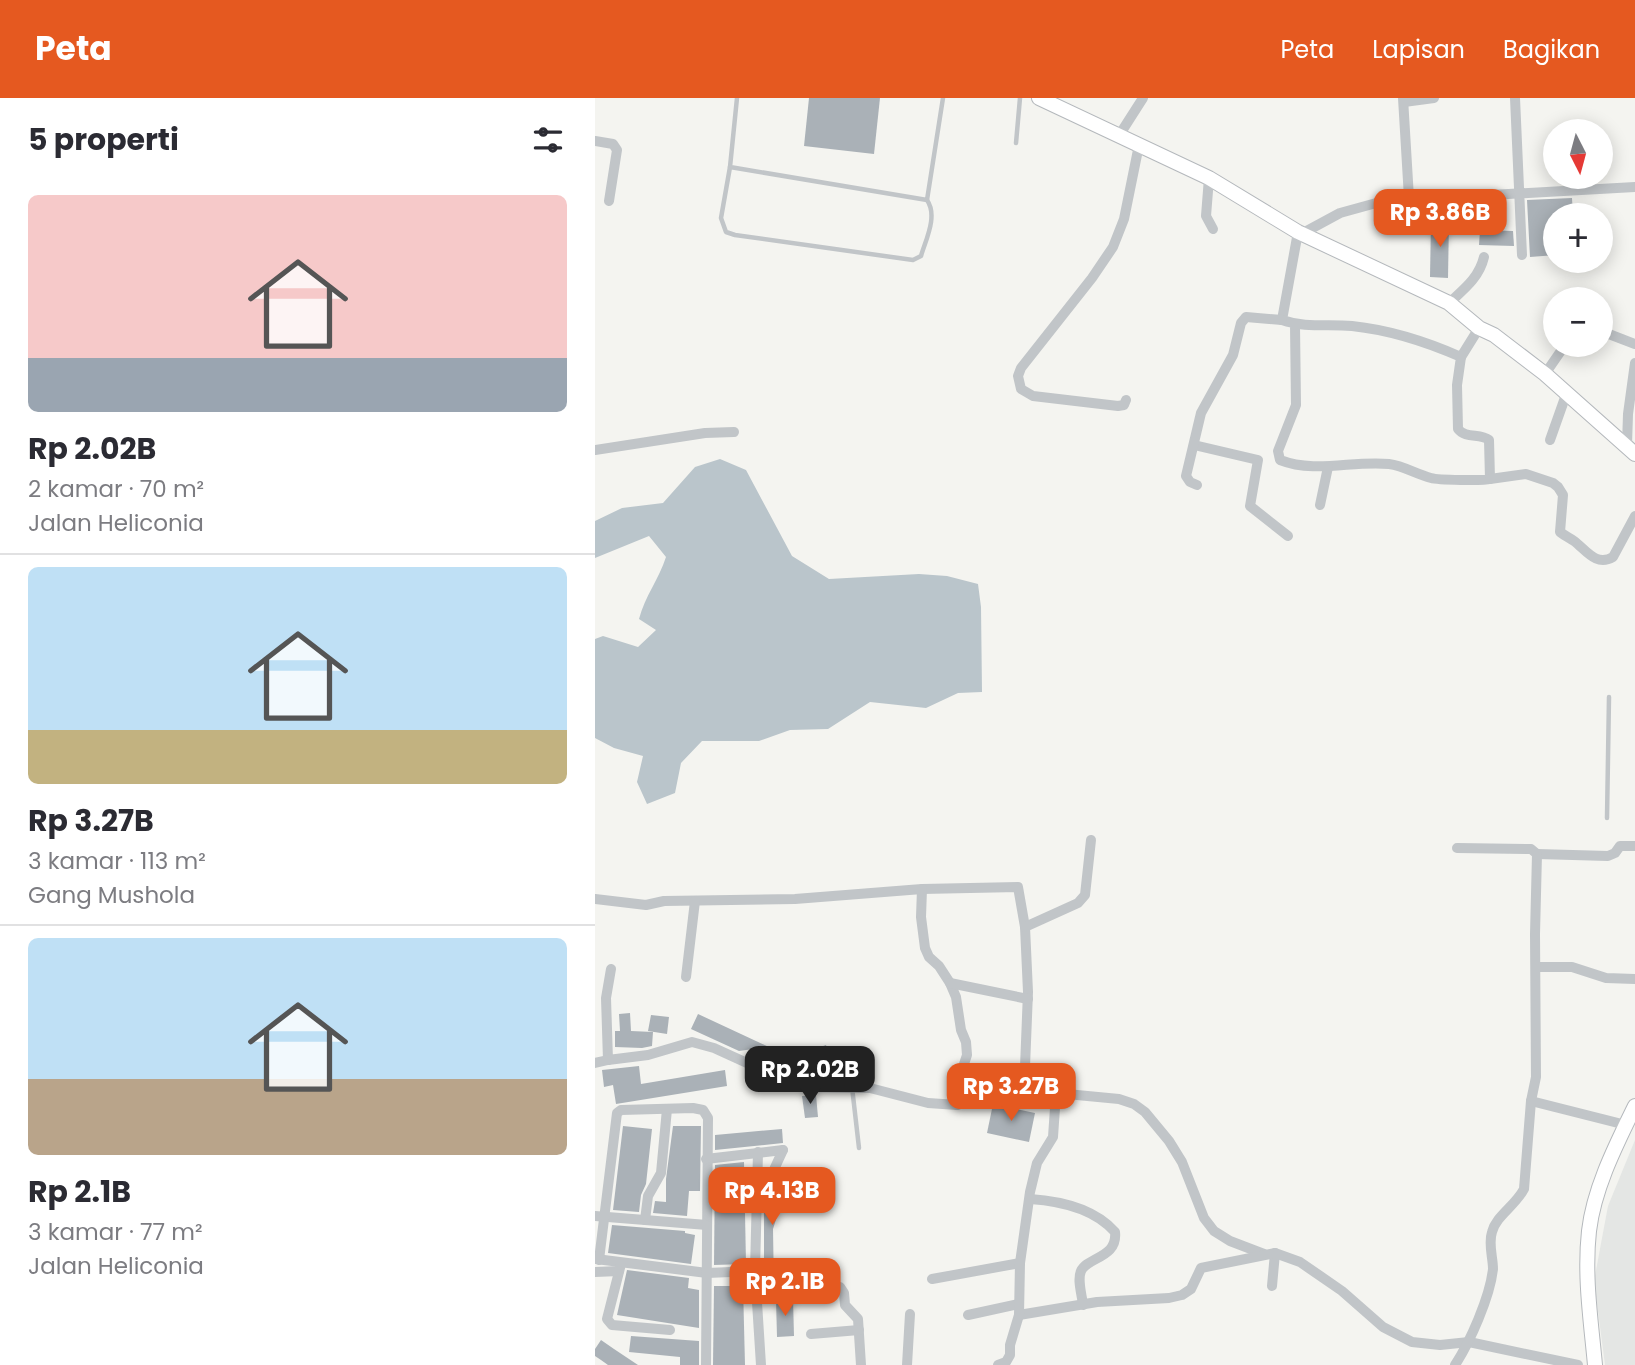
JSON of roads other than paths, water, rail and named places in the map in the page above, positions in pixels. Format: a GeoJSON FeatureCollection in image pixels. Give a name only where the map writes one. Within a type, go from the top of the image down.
{"type":"FeatureCollection","features":[{"type":"Feature","properties":{"kind":"main road"},"geometry":{"type":"LineString","coordinates":[[1039,98],[1209,178],[1301,232],[1449,303],[1479,328],[1494,335],[1545,374],[1631,449]]}},
{"type":"Feature","properties":{"kind":"main road"},"geometry":{"type":"LineString","coordinates":[[1595,1365],[1587,1270],[1589,1230],[1599,1187],[1635,1106]]}},
{"type":"Feature","properties":{"kind":"street"},"geometry":{"type":"LineString","coordinates":[[1120,134],[1143,98]]}},
{"type":"Feature","properties":{"kind":"street"},"geometry":{"type":"LineString","coordinates":[[1409,198],[1403,100],[1434,98]]}},
{"type":"Feature","properties":{"kind":"street"},"geometry":{"type":"LineString","coordinates":[[1514,98],[1522,255]]}},
{"type":"Feature","properties":{"kind":"street"},"geometry":{"type":"LineString","coordinates":[[595,141],[613,144],[617,150],[609,201]]}},
{"type":"Feature","properties":{"kind":"street"},"geometry":{"type":"LineString","coordinates":[[1126,400],[1124,405],[1118,407],[1033,396],[1021,389],[1018,376],[1028,358],[1092,278],[1113,247],[1124,219],[1139,145]]}},
{"type":"Feature","properties":{"kind":"street"},"geometry":{"type":"LineString","coordinates":[[1209,178],[1206,216],[1213,229]]}},
{"type":"Feature","properties":{"kind":"street"},"geometry":{"type":"LineString","coordinates":[[1282,320],[1301,232],[1341,213],[1393,198],[1635,187]]}},
{"type":"Feature","properties":{"kind":"street"},"geometry":{"type":"LineString","coordinates":[[1449,303],[1471,283],[1482,266],[1484,257]]}},
{"type":"Feature","properties":{"kind":"street"},"geometry":{"type":"LineString","coordinates":[[1197,485],[1190,482],[1186,476],[1201,413],[1233,355],[1241,323],[1246,317],[1282,320],[1295,325],[1353,327],[1389,333],[1428,343],[1461,357]]}},
{"type":"Feature","properties":{"kind":"street"},"geometry":{"type":"LineString","coordinates":[[1295,325],[1296,405],[1278,451],[1278,458],[1287,463],[1328,467],[1387,464],[1433,480],[1449,478],[1480,481],[1526,474],[1553,482],[1563,495],[1560,532],[1600,560],[1613,557],[1635,516]]}},
{"type":"Feature","properties":{"kind":"street"},"geometry":{"type":"LineString","coordinates":[[1479,328],[1461,357],[1457,385],[1458,429],[1462,434],[1483,436],[1489,440],[1490,479]]}},
{"type":"Feature","properties":{"kind":"street"},"geometry":{"type":"LineString","coordinates":[[1613,336],[1635,344]]}},
{"type":"Feature","properties":{"kind":"street"},"geometry":{"type":"LineString","coordinates":[[1545,374],[1557,357]]}},
{"type":"Feature","properties":{"kind":"street"},"geometry":{"type":"LineString","coordinates":[[1631,449],[1628,414],[1635,363]]}},
{"type":"Feature","properties":{"kind":"street"},"geometry":{"type":"LineString","coordinates":[[1550,440],[1567,392]]}},
{"type":"Feature","properties":{"kind":"street"},"geometry":{"type":"LineString","coordinates":[[595,450],[705,433],[734,432]]}},
{"type":"Feature","properties":{"kind":"street"},"geometry":{"type":"LineString","coordinates":[[1194,445],[1258,460],[1250,506],[1288,536]]}},
{"type":"Feature","properties":{"kind":"street"},"geometry":{"type":"LineString","coordinates":[[1319,505],[1328,467]]}},
{"type":"Feature","properties":{"kind":"street"},"geometry":{"type":"LineString","coordinates":[[1025,926],[1077,903],[1085,895],[1091,840]]}},
{"type":"Feature","properties":{"kind":"street"},"geometry":{"type":"LineString","coordinates":[[1457,848],[1531,849],[1537,854],[1608,856],[1615,853],[1620,846],[1635,846]]}},
{"type":"Feature","properties":{"kind":"street"},"geometry":{"type":"LineString","coordinates":[[1455,1365],[1469,1342],[1491,1278],[1491,1233],[1495,1223],[1518,1200],[1524,1189],[1537,1053],[1537,854]]}},
{"type":"Feature","properties":{"kind":"street"},"geometry":{"type":"LineString","coordinates":[[595,899],[646,905],[664,901],[795,899],[922,889],[1018,887],[1025,926],[1028,999],[1024,1092]]}},
{"type":"Feature","properties":{"kind":"street"},"geometry":{"type":"LineString","coordinates":[[922,889],[925,948],[929,957],[939,966],[956,997],[961,1030],[966,1042],[967,1055],[961,1073],[957,1105]]}},
{"type":"Feature","properties":{"kind":"street"},"geometry":{"type":"LineString","coordinates":[[686,977],[695,901]]}},
{"type":"Feature","properties":{"kind":"street"},"geometry":{"type":"LineString","coordinates":[[1536,967],[1572,967],[1606,978],[1635,979]]}},
{"type":"Feature","properties":{"kind":"street"},"geometry":{"type":"LineString","coordinates":[[608,1059],[606,998],[611,969]]}},
{"type":"Feature","properties":{"kind":"street"},"geometry":{"type":"LineString","coordinates":[[950,984],[1028,999]]}},
{"type":"Feature","properties":{"kind":"street"},"geometry":{"type":"LineString","coordinates":[[595,1063],[648,1055],[692,1042],[714,1048],[791,1083],[807,1087],[883,1090],[928,1103],[957,1105],[1024,1092],[1119,1099],[1134,1104],[1145,1112],[1176,1151],[1199,1209],[1214,1231],[1230,1241],[1300,1262],[1342,1291],[1383,1327],[1412,1342],[1440,1345],[1469,1342],[1578,1365]]}},
{"type":"Feature","properties":{"kind":"street"},"geometry":{"type":"LineString","coordinates":[[998,1365],[1006,1362],[1010,1355],[1019,1310],[1020,1263],[1030,1199],[1038,1163],[1053,1137],[1056,1093]]}},
{"type":"Feature","properties":{"kind":"street"},"geometry":{"type":"LineString","coordinates":[[1531,1101],[1626,1125]]}},
{"type":"Feature","properties":{"kind":"street"},"geometry":{"type":"LineString","coordinates":[[645,1220],[648,1196],[661,1173],[667,1109]]}},
{"type":"Feature","properties":{"kind":"street"},"geometry":{"type":"LineString","coordinates":[[706,1365],[708,1273],[706,1159],[708,1118],[706,1113],[698,1109],[621,1110],[615,1121],[599,1217],[597,1260],[620,1267],[708,1273],[755,1271]]}},
{"type":"Feature","properties":{"kind":"street"},"geometry":{"type":"LineString","coordinates":[[706,1159],[783,1150],[757,1207]]}},
{"type":"Feature","properties":{"kind":"street"},"geometry":{"type":"LineString","coordinates":[[758,1152],[755,1271],[761,1365]]}},
{"type":"Feature","properties":{"kind":"street"},"geometry":{"type":"LineString","coordinates":[[1030,1199],[1068,1204],[1088,1212],[1115,1232],[1112,1246],[1105,1254],[1085,1265],[1080,1272],[1083,1305]]}},
{"type":"Feature","properties":{"kind":"street"},"geometry":{"type":"LineString","coordinates":[[599,1217],[707,1225]]}},
{"type":"Feature","properties":{"kind":"street"},"geometry":{"type":"LineString","coordinates":[[1270,1254],[1272,1286]]}},
{"type":"Feature","properties":{"kind":"street"},"geometry":{"type":"LineString","coordinates":[[968,1315],[1182,1295],[1191,1289],[1201,1268],[1270,1254]]}},
{"type":"Feature","properties":{"kind":"street"},"geometry":{"type":"LineString","coordinates":[[932,1279],[1020,1263]]}},
{"type":"Feature","properties":{"kind":"street"},"geometry":{"type":"LineString","coordinates":[[595,1272],[620,1267]]}},
{"type":"Feature","properties":{"kind":"street"},"geometry":{"type":"LineString","coordinates":[[620,1267],[607,1319],[609,1323],[670,1330]]}},
{"type":"Feature","properties":{"kind":"street"},"geometry":{"type":"LineString","coordinates":[[811,1285],[840,1287],[844,1293],[845,1306],[858,1320],[861,1365]]}},
{"type":"Feature","properties":{"kind":"street"},"geometry":{"type":"LineString","coordinates":[[907,1365],[910,1314]]}},
{"type":"Feature","properties":{"kind":"street"},"geometry":{"type":"LineString","coordinates":[[811,1334],[859,1331]]}},
{"type":"Feature","properties":{"kind":"lane"},"geometry":{"type":"LineString","coordinates":[[737,98],[730,167],[721,218],[726,232],[913,260],[921,256],[931,218],[932,212],[926,200],[943,98]]}},
{"type":"Feature","properties":{"kind":"lane"},"geometry":{"type":"LineString","coordinates":[[1016,143],[1020,98]]}},
{"type":"Feature","properties":{"kind":"lane"},"geometry":{"type":"LineString","coordinates":[[730,167],[926,200]]}},
{"type":"Feature","properties":{"kind":"lane"},"geometry":{"type":"LineString","coordinates":[[1607,818],[1609,697]]}},
{"type":"Feature","properties":{"kind":"lane"},"geometry":{"type":"LineString","coordinates":[[852,1087],[859,1148]]}}]}
